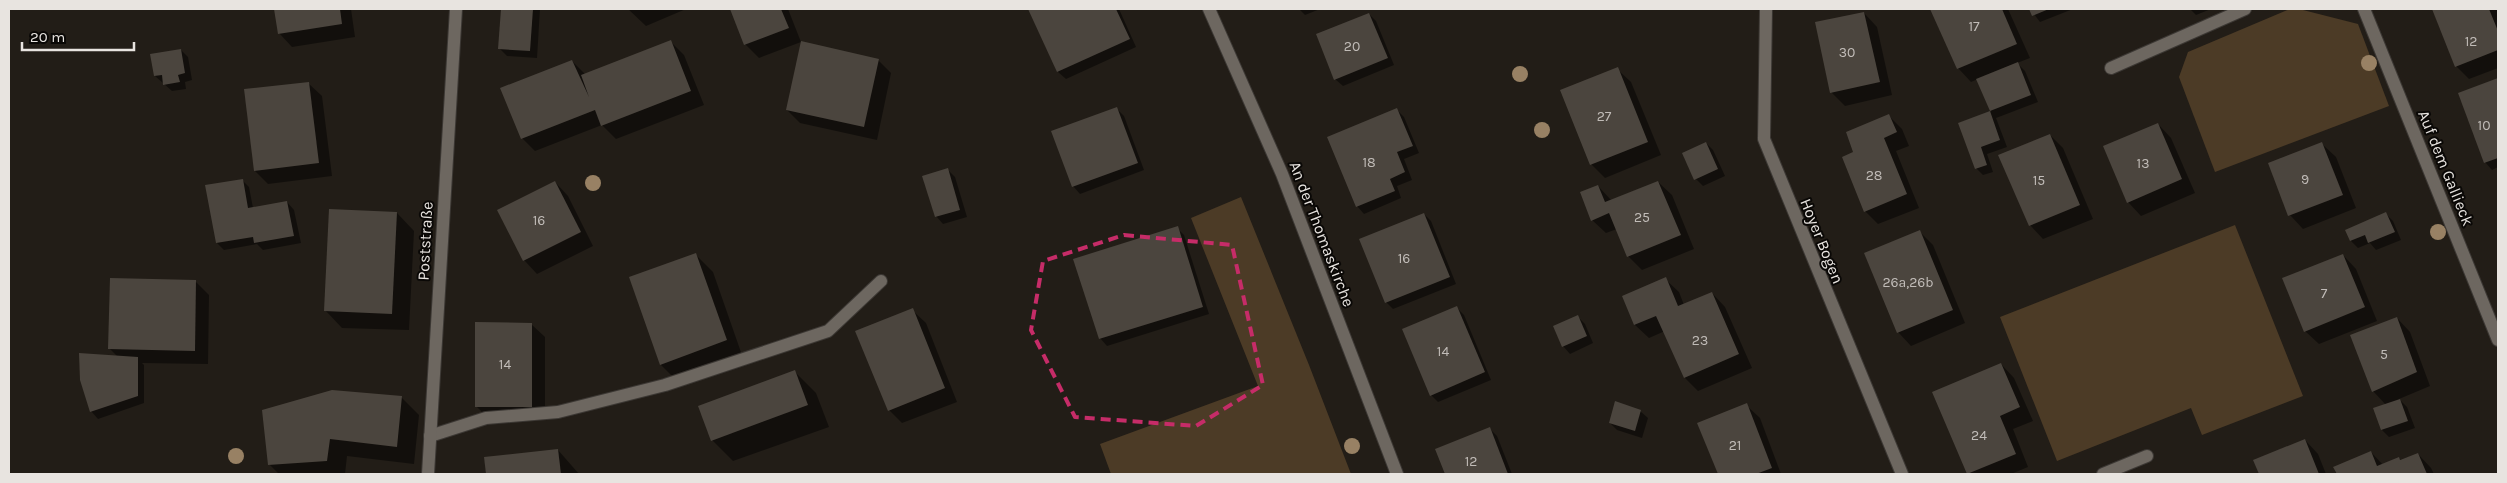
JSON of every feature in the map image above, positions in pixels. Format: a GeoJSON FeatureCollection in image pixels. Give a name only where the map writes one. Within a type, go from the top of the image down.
{"type":"FeatureCollection","features":[{"type":"Feature","properties":{"kind":"street","name":"Poststraße"},"geometry":{"type":"LineString","coordinates":[[428,474],[456,9]]}},
{"type":"Feature","properties":{"kind":"street","name":"An der Thomaskirche"},"geometry":{"type":"LineString","coordinates":[[1209,9],[1282,174],[1397,474]]}},
{"type":"Feature","properties":{"kind":"street","name":"Hoyer Bogen"},"geometry":{"type":"LineString","coordinates":[[1766,9],[1764,139],[1902,474]]}},
{"type":"Feature","properties":{"kind":"street"},"geometry":{"type":"LineString","coordinates":[[2110,68],[2245,9]]}},
{"type":"Feature","properties":{"kind":"street","name":"Auf dem Gallieck"},"geometry":{"type":"LineString","coordinates":[[2364,9],[2498,340]]}},
{"type":"Feature","properties":{"kind":"street"},"geometry":{"type":"LineString","coordinates":[[430,436],[486,418],[558,412],[665,385],[828,331],[881,281]]}},
{"type":"Feature","properties":{"kind":"street"},"geometry":{"type":"LineString","coordinates":[[2103,474],[2147,456]]}},
{"type":"Feature","properties":{"kind":"highlighted area"},"geometry":{"type":"Polygon","coordinates":[[[1124,235],[1232,245],[1263,385],[1196,426],[1075,417],[1031,330],[1043,261],[1124,235]]]}},
{"type":"Feature","properties":{"kind":"shaded area"},"geometry":{"type":"Polygon","coordinates":[[[2290,9],[2299,9],[2358,24],[2389,106],[2215,172],[2179,77],[2188,52],[2290,9]]]}},
{"type":"Feature","properties":{"kind":"shaded area"},"geometry":{"type":"Polygon","coordinates":[[[1241,197],[1351,474],[1111,474],[1100,444],[1258,386],[1191,218],[1241,197]]]}},
{"type":"Feature","properties":{"kind":"shaded area"},"geometry":{"type":"Polygon","coordinates":[[[2235,225],[2303,396],[2202,435],[2191,408],[2057,461],[2000,317],[2235,225]]]}},
{"type":"Feature","properties":{"kind":"building"},"geometry":{"type":"Polygon","coordinates":[[[274,9],[340,9],[342,24],[278,34],[274,9]]]}},
{"type":"Feature","properties":{"kind":"building"},"geometry":{"type":"Polygon","coordinates":[[[501,9],[533,9],[530,51],[498,49],[501,9]]]}},
{"type":"Feature","properties":{"kind":"building"},"geometry":{"type":"Polygon","coordinates":[[[730,9],[781,9],[789,28],[744,45],[730,9]]]}},
{"type":"Feature","properties":{"kind":"building"},"geometry":{"type":"Polygon","coordinates":[[[1028,9],[1116,9],[1130,39],[1057,72],[1028,9]]]}},
{"type":"Feature","properties":{"kind":"building"},"geometry":{"type":"Polygon","coordinates":[[[1930,9],[2002,9],[2017,44],[1957,69],[1930,9]]]}},
{"type":"Feature","properties":{"kind":"building"},"geometry":{"type":"Polygon","coordinates":[[[2029,9],[2049,9],[2032,16],[2029,9]]]}},
{"type":"Feature","properties":{"kind":"building"},"geometry":{"type":"Polygon","coordinates":[[[2432,9],[2489,9],[2498,31],[2498,50],[2455,67],[2432,9]]]}},
{"type":"Feature","properties":{"kind":"building"},"geometry":{"type":"Polygon","coordinates":[[[1864,12],[1880,82],[1830,93],[1815,22],[1864,12]]]}},
{"type":"Feature","properties":{"kind":"building"},"geometry":{"type":"Polygon","coordinates":[[[1369,13],[1388,58],[1334,80],[1316,34],[1369,13]]]}},
{"type":"Feature","properties":{"kind":"building"},"geometry":{"type":"Polygon","coordinates":[[[671,40],[691,91],[601,126],[595,110],[521,139],[500,88],[572,60],[589,97],[581,75],[671,40]]]}},
{"type":"Feature","properties":{"kind":"building"},"geometry":{"type":"Polygon","coordinates":[[[801,41],[879,59],[864,127],[786,110],[801,41]]]}},
{"type":"Feature","properties":{"kind":"building"},"geometry":{"type":"Polygon","coordinates":[[[181,49],[185,73],[178,75],[180,82],[163,85],[162,75],[154,76],[150,54],[181,49]]]}},
{"type":"Feature","properties":{"kind":"building"},"geometry":{"type":"Polygon","coordinates":[[[2018,62],[2031,95],[1990,111],[1976,79],[2018,62]]]}},
{"type":"Feature","properties":{"kind":"building"},"geometry":{"type":"Polygon","coordinates":[[[1618,67],[1648,142],[1590,165],[1560,90],[1618,67]]]}},
{"type":"Feature","properties":{"kind":"building"},"geometry":{"type":"Polygon","coordinates":[[[2498,78],[2498,158],[2484,163],[2458,93],[2498,78]]]}},
{"type":"Feature","properties":{"kind":"building"},"geometry":{"type":"Polygon","coordinates":[[[309,82],[319,163],[254,171],[244,89],[309,82]]]}},
{"type":"Feature","properties":{"kind":"building"},"geometry":{"type":"Polygon","coordinates":[[[1117,107],[1138,163],[1072,187],[1051,131],[1117,107]]]}},
{"type":"Feature","properties":{"kind":"building"},"geometry":{"type":"Polygon","coordinates":[[[1397,108],[1413,146],[1397,152],[1405,172],[1390,179],[1395,191],[1356,207],[1327,137],[1397,108]]]}},
{"type":"Feature","properties":{"kind":"building"},"geometry":{"type":"Polygon","coordinates":[[[1990,111],[2000,140],[1981,147],[1987,165],[1975,169],[1958,123],[1990,111]]]}},
{"type":"Feature","properties":{"kind":"building"},"geometry":{"type":"Polygon","coordinates":[[[1889,114],[1897,132],[1884,138],[1907,194],[1864,212],[1842,157],[1853,152],[1846,132],[1889,114]]]}},
{"type":"Feature","properties":{"kind":"building"},"geometry":{"type":"Polygon","coordinates":[[[2158,123],[2182,179],[2127,203],[2103,146],[2158,123]]]}},
{"type":"Feature","properties":{"kind":"building"},"geometry":{"type":"Polygon","coordinates":[[[2050,134],[2080,205],[2029,226],[1998,155],[2050,134]]]}},
{"type":"Feature","properties":{"kind":"building"},"geometry":{"type":"Polygon","coordinates":[[[1706,142],[1718,169],[1694,180],[1682,153],[1706,142]]]}},
{"type":"Feature","properties":{"kind":"building"},"geometry":{"type":"Polygon","coordinates":[[[2322,142],[2343,195],[2288,216],[2268,163],[2322,142]]]}},
{"type":"Feature","properties":{"kind":"building"},"geometry":{"type":"Polygon","coordinates":[[[948,168],[960,210],[935,217],[922,176],[948,168]]]}},
{"type":"Feature","properties":{"kind":"building"},"geometry":{"type":"Polygon","coordinates":[[[243,179],[248,208],[287,201],[294,236],[254,243],[253,237],[216,243],[205,185],[243,179]]]}},
{"type":"Feature","properties":{"kind":"building"},"geometry":{"type":"Polygon","coordinates":[[[555,181],[581,232],[523,261],[497,210],[555,181]]]}},
{"type":"Feature","properties":{"kind":"building"},"geometry":{"type":"Polygon","coordinates":[[[1658,181],[1681,235],[1627,257],[1609,213],[1591,221],[1580,192],[1598,185],[1605,202],[1658,181]]]}},
{"type":"Feature","properties":{"kind":"building"},"geometry":{"type":"Polygon","coordinates":[[[329,209],[397,212],[392,314],[324,311],[329,209]]]}},
{"type":"Feature","properties":{"kind":"building"},"geometry":{"type":"Polygon","coordinates":[[[2386,212],[2395,232],[2368,243],[2365,235],[2350,241],[2345,230],[2386,212]]]}},
{"type":"Feature","properties":{"kind":"building"},"geometry":{"type":"Polygon","coordinates":[[[1424,213],[1450,277],[1385,303],[1359,239],[1424,213]]]}},
{"type":"Feature","properties":{"kind":"building"},"geometry":{"type":"Polygon","coordinates":[[[1178,226],[1203,307],[1099,339],[1073,259],[1178,226]]]}},
{"type":"Feature","properties":{"kind":"building"},"geometry":{"type":"Polygon","coordinates":[[[1920,230],[1953,310],[1897,333],[1864,253],[1920,230]]]}},
{"type":"Feature","properties":{"kind":"building"},"geometry":{"type":"Polygon","coordinates":[[[696,253],[727,340],[660,365],[629,277],[696,253]]]}},
{"type":"Feature","properties":{"kind":"building"},"geometry":{"type":"Polygon","coordinates":[[[2343,254],[2365,307],[2304,332],[2282,278],[2343,254]]]}},
{"type":"Feature","properties":{"kind":"building"},"geometry":{"type":"Polygon","coordinates":[[[1666,277],[1678,306],[1712,292],[1739,354],[1684,378],[1656,316],[1634,325],[1622,296],[1666,277]]]}},
{"type":"Feature","properties":{"kind":"building"},"geometry":{"type":"Polygon","coordinates":[[[110,278],[196,280],[195,351],[108,349],[110,278]]]}},
{"type":"Feature","properties":{"kind":"building"},"geometry":{"type":"Polygon","coordinates":[[[1457,306],[1485,372],[1430,396],[1402,329],[1457,306]]]}},
{"type":"Feature","properties":{"kind":"building"},"geometry":{"type":"Polygon","coordinates":[[[913,308],[945,388],[888,411],[855,331],[913,308]]]}},
{"type":"Feature","properties":{"kind":"building"},"geometry":{"type":"Polygon","coordinates":[[[1578,315],[1587,336],[1562,347],[1553,326],[1578,315]]]}},
{"type":"Feature","properties":{"kind":"building"},"geometry":{"type":"Polygon","coordinates":[[[2397,317],[2417,372],[2372,392],[2350,335],[2397,317]]]}},
{"type":"Feature","properties":{"kind":"building"},"geometry":{"type":"Polygon","coordinates":[[[475,322],[532,323],[532,407],[475,407],[475,322]]]}},
{"type":"Feature","properties":{"kind":"building"},"geometry":{"type":"Polygon","coordinates":[[[79,353],[138,357],[138,396],[90,412],[80,380],[79,353]]]}},
{"type":"Feature","properties":{"kind":"building"},"geometry":{"type":"Polygon","coordinates":[[[2001,363],[2020,407],[2000,416],[2016,454],[1967,474],[1932,392],[2001,363]]]}},
{"type":"Feature","properties":{"kind":"building"},"geometry":{"type":"Polygon","coordinates":[[[795,370],[808,405],[711,441],[698,406],[795,370]]]}},
{"type":"Feature","properties":{"kind":"building"},"geometry":{"type":"Polygon","coordinates":[[[332,390],[402,396],[397,447],[330,439],[327,461],[268,465],[262,410],[332,390]]]}},
{"type":"Feature","properties":{"kind":"building"},"geometry":{"type":"Polygon","coordinates":[[[2400,399],[2408,421],[2381,430],[2373,408],[2400,399]]]}},
{"type":"Feature","properties":{"kind":"building"},"geometry":{"type":"Polygon","coordinates":[[[1615,401],[1641,410],[1635,431],[1609,423],[1615,401]]]}},
{"type":"Feature","properties":{"kind":"building"},"geometry":{"type":"Polygon","coordinates":[[[1747,403],[1772,468],[1756,474],[1718,474],[1697,423],[1747,403]]]}},
{"type":"Feature","properties":{"kind":"building"},"geometry":{"type":"Polygon","coordinates":[[[1490,427],[1508,474],[1445,474],[1435,449],[1490,427]]]}},
{"type":"Feature","properties":{"kind":"building"},"geometry":{"type":"Polygon","coordinates":[[[2305,439],[2319,474],[2259,474],[2253,460],[2305,439]]]}},
{"type":"Feature","properties":{"kind":"building"},"geometry":{"type":"Polygon","coordinates":[[[558,449],[561,474],[486,474],[484,457],[558,449]]]}},
{"type":"Feature","properties":{"kind":"building"},"geometry":{"type":"Polygon","coordinates":[[[2371,451],[2377,466],[2399,457],[2400,460],[2418,453],[2427,474],[2337,474],[2333,467],[2371,451]]]}}]}
